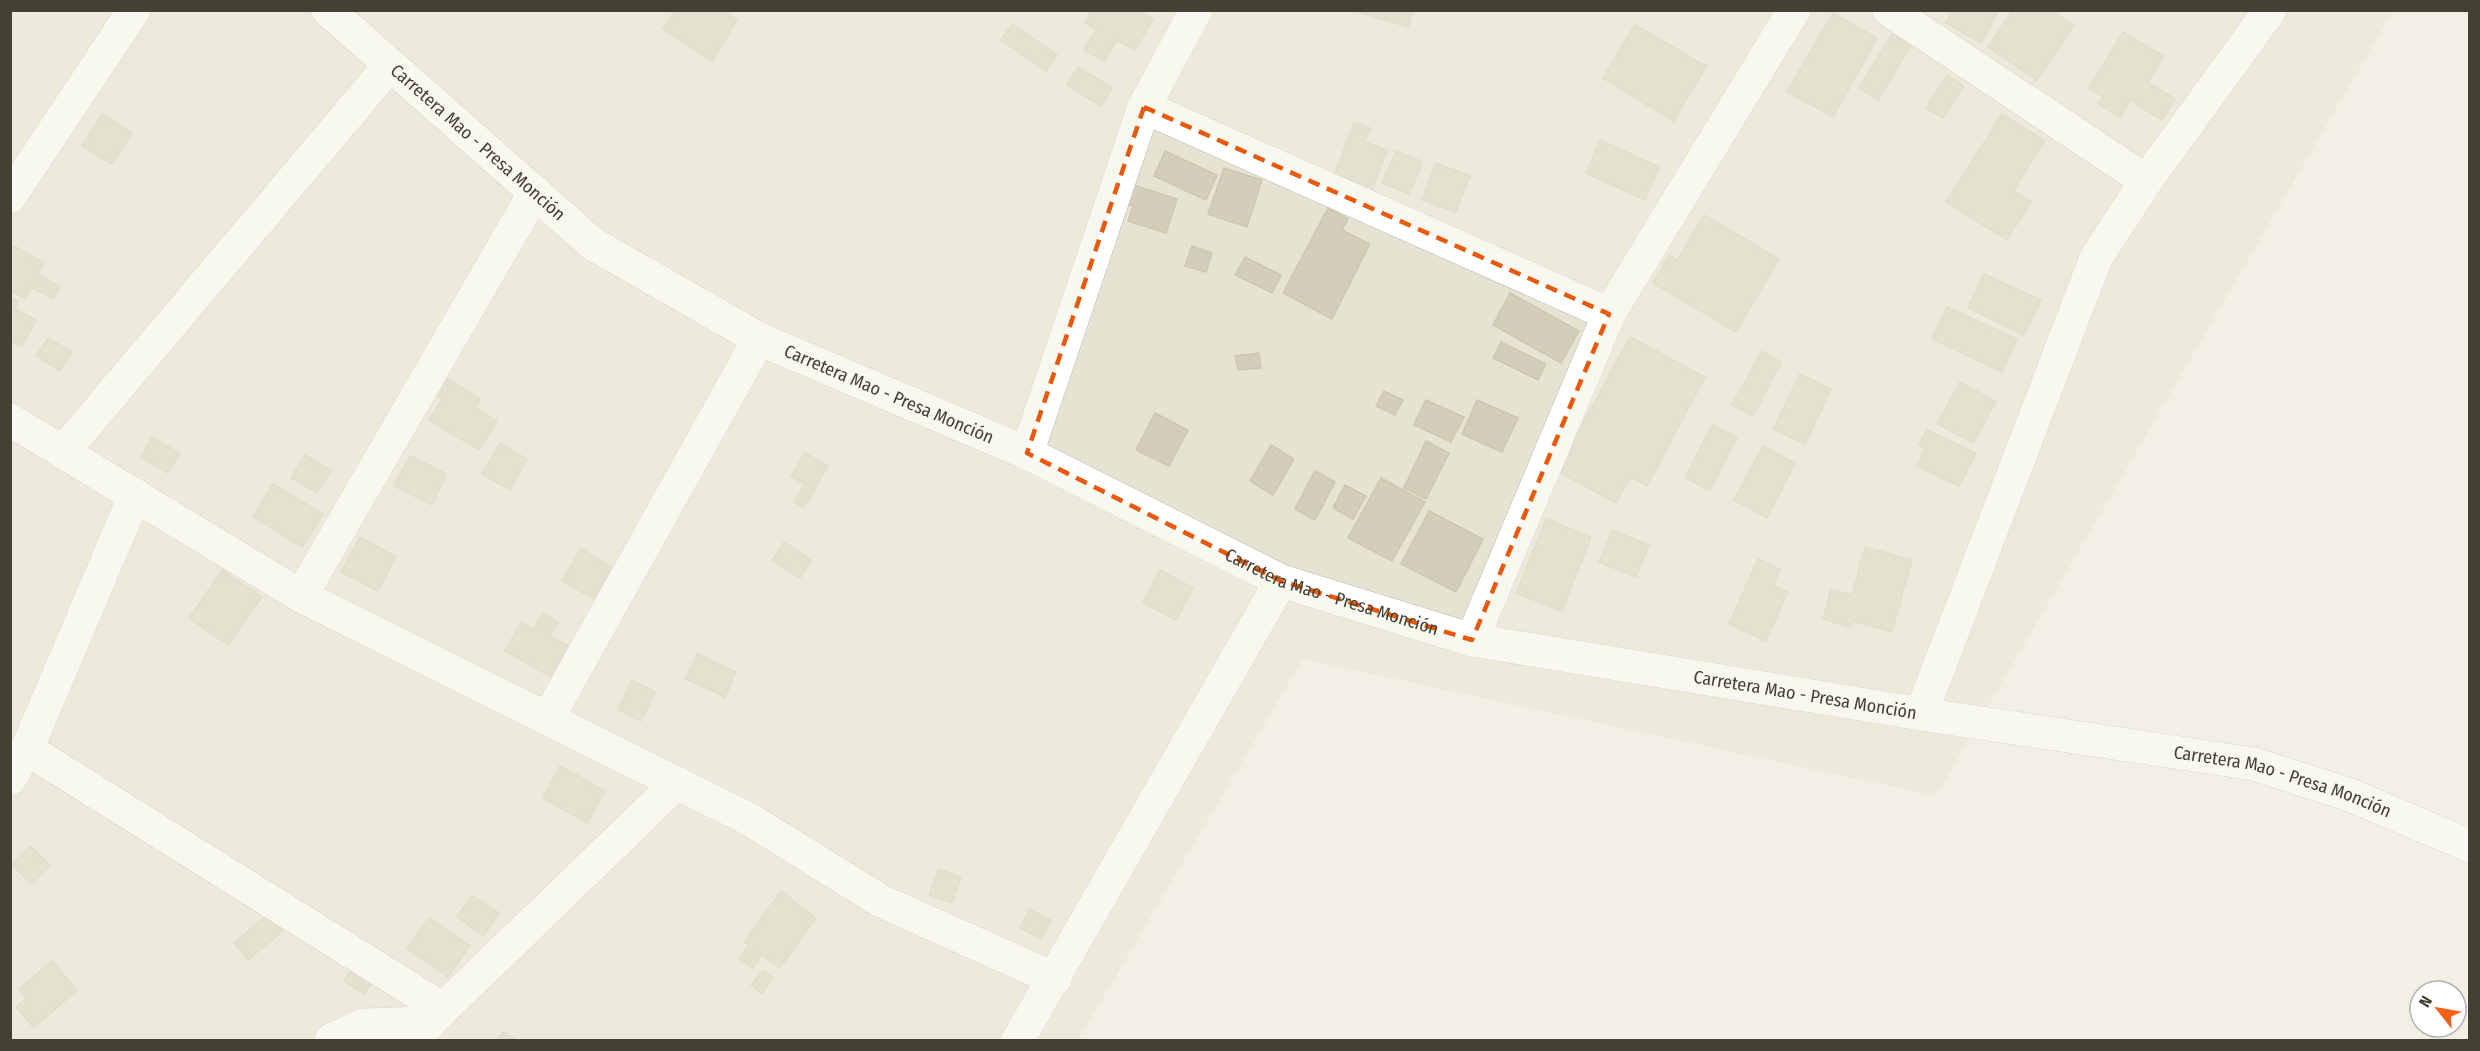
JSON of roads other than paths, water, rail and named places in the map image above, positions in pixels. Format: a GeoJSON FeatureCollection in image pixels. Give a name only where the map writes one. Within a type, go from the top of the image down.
{"type":"FeatureCollection","features":[{"type":"Feature","properties":{"kind":"street"},"geometry":{"type":"LineString","coordinates":[[10,197],[134,10]]}},
{"type":"Feature","properties":{"kind":"street","name":"Carretera Mao - Presa Monción"},"geometry":{"type":"LineString","coordinates":[[328,10],[593,244],[759,339],[1027,453],[1281,581],[1472,640],[1921,714],[2254,765],[2350,795],[2469,846]]}},
{"type":"Feature","properties":{"kind":"street"},"geometry":{"type":"LineString","coordinates":[[1027,453],[1144,108],[1196,10]]}},
{"type":"Feature","properties":{"kind":"street"},"geometry":{"type":"LineString","coordinates":[[1472,640],[1609,314],[1794,10]]}},
{"type":"Feature","properties":{"kind":"street"},"geometry":{"type":"LineString","coordinates":[[1889,10],[2146,181]]}},
{"type":"Feature","properties":{"kind":"street"},"geometry":{"type":"LineString","coordinates":[[1921,714],[2096,258],[2146,181],[2270,10]]}},
{"type":"Feature","properties":{"kind":"street"},"geometry":{"type":"LineString","coordinates":[[63,452],[390,65]]}},
{"type":"Feature","properties":{"kind":"street"},"geometry":{"type":"LineString","coordinates":[[1144,108],[1609,314]]}},
{"type":"Feature","properties":{"kind":"street"},"geometry":{"type":"LineString","coordinates":[[301,596],[535,192]]}},
{"type":"Feature","properties":{"kind":"street"},"geometry":{"type":"LineString","coordinates":[[548,718],[759,339]]}},
{"type":"Feature","properties":{"kind":"street"},"geometry":{"type":"LineString","coordinates":[[10,420],[301,596],[749,819],[881,901],[1055,979]]}},
{"type":"Feature","properties":{"kind":"street"},"geometry":{"type":"LineString","coordinates":[[10,779],[27,749],[135,495]]}},
{"type":"Feature","properties":{"kind":"street"},"geometry":{"type":"LineString","coordinates":[[1018,1041],[1281,581]]}},
{"type":"Feature","properties":{"kind":"street"},"geometry":{"type":"LineString","coordinates":[[27,749],[430,1024]]}},
{"type":"Feature","properties":{"kind":"street"},"geometry":{"type":"LineString","coordinates":[[331,1041],[363,1025],[430,1024],[677,783]]}}]}
